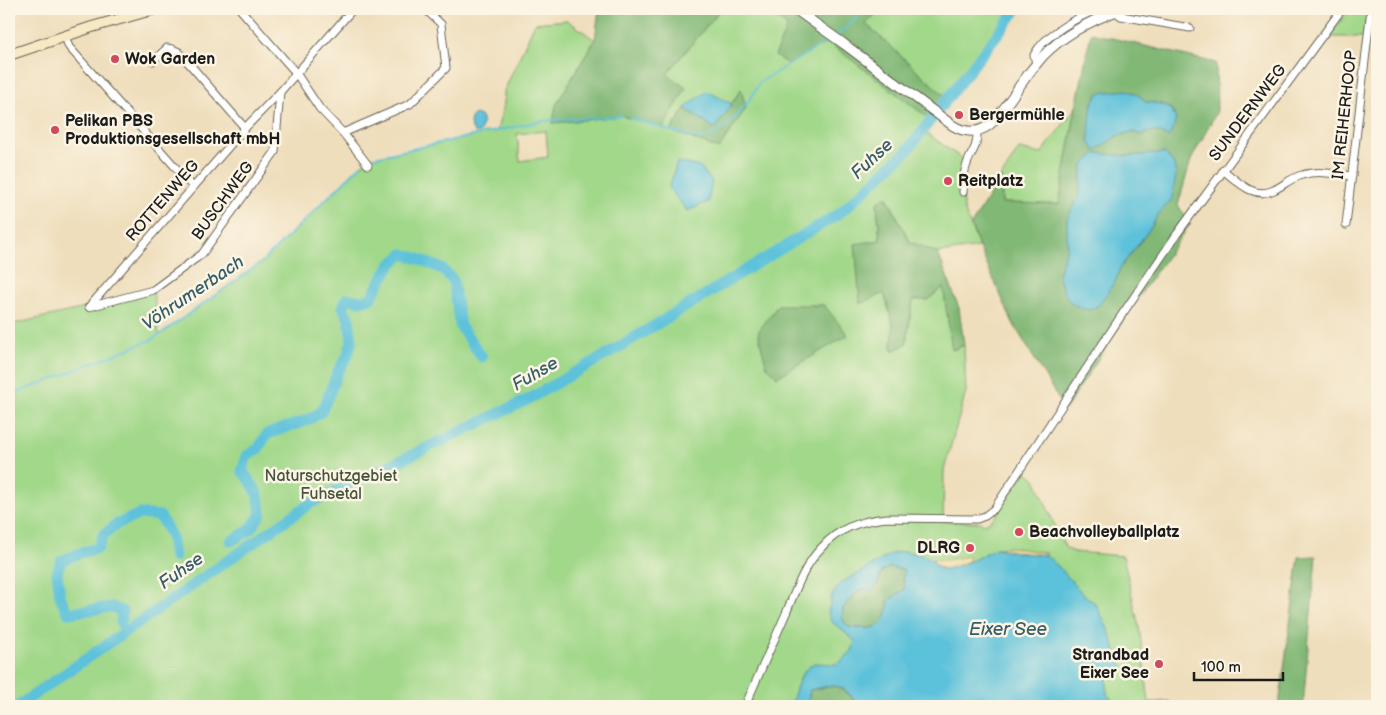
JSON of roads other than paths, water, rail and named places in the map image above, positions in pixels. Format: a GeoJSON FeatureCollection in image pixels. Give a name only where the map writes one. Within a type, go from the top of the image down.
{"type":"FeatureCollection","features":[{"type":"Feature","properties":{"kind":"main road"},"geometry":{"type":"LineString","coordinates":[[9,55],[92,27],[155,9]]}},
{"type":"Feature","properties":{"kind":"street"},"geometry":{"type":"LineString","coordinates":[[240,9],[296,73],[320,109],[343,133],[368,165]]}},
{"type":"Feature","properties":{"kind":"street"},"geometry":{"type":"LineString","coordinates":[[280,92],[353,9]]}},
{"type":"Feature","properties":{"kind":"street"},"geometry":{"type":"LineString","coordinates":[[343,133],[410,104],[446,68],[441,24],[425,9]]}},
{"type":"Feature","properties":{"kind":"street"},"geometry":{"type":"LineString","coordinates":[[795,9],[931,110],[961,130],[972,132],[989,126],[1044,55],[1063,39],[1094,21],[1118,10],[1120,16],[1190,28]]}},
{"type":"Feature","properties":{"kind":"street"},"geometry":{"type":"LineString","coordinates":[[1036,64],[1034,55],[1039,47],[1062,28],[1098,9]]}},
{"type":"Feature","properties":{"kind":"street","name":"SUNDERNWEG"},"geometry":{"type":"LineString","coordinates":[[745,706],[798,584],[822,547],[847,528],[859,522],[887,518],[978,519],[990,513],[998,504],[1177,234],[1342,9]]}},
{"type":"Feature","properties":{"kind":"street","name":"IM REIHERHOOP"},"geometry":{"type":"LineString","coordinates":[[1346,225],[1371,9]]}},
{"type":"Feature","properties":{"kind":"street"},"geometry":{"type":"LineString","coordinates":[[65,37],[69,47],[193,187]]}},
{"type":"Feature","properties":{"kind":"street"},"geometry":{"type":"LineString","coordinates":[[153,62],[167,48],[172,48],[179,52],[245,128]]}},
{"type":"Feature","properties":{"kind":"street","name":"ROTTENWEG"},"geometry":{"type":"LineString","coordinates":[[88,307],[245,128],[280,92]]}},
{"type":"Feature","properties":{"kind":"street","name":"BUSCHWEG"},"geometry":{"type":"LineString","coordinates":[[88,307],[152,290],[202,254],[275,152],[280,92]]}},
{"type":"Feature","properties":{"kind":"street"},"geometry":{"type":"LineString","coordinates":[[963,192],[966,167],[976,147],[977,131]]}},
{"type":"Feature","properties":{"kind":"street"},"geometry":{"type":"LineString","coordinates":[[1223,170],[1250,190],[1261,193],[1272,191],[1296,176],[1310,172],[1352,176]]}},
{"type":"Feature","properties":{"kind":"water"},"geometry":{"type":"Polygon","coordinates":[[[1127,90],[1140,96],[1145,102],[1161,104],[1172,110],[1176,119],[1173,130],[1168,137],[1152,131],[1142,135],[1132,132],[1117,136],[1095,151],[1089,141],[1092,104],[1099,93],[1127,90]]]}},
{"type":"Feature","properties":{"kind":"water"},"geometry":{"type":"Polygon","coordinates":[[[707,91],[732,104],[715,129],[685,108],[707,91]]]}},
{"type":"Feature","properties":{"kind":"water"},"geometry":{"type":"Polygon","coordinates":[[[475,114],[480,116],[482,126],[480,132],[475,133],[470,123],[471,118],[475,114]]]}},
{"type":"Feature","properties":{"kind":"water"},"geometry":{"type":"Polygon","coordinates":[[[1096,153],[1127,156],[1165,153],[1174,165],[1176,175],[1172,199],[1157,216],[1152,226],[1120,268],[1116,280],[1099,305],[1089,310],[1080,308],[1070,302],[1058,275],[1067,247],[1067,218],[1079,197],[1083,165],[1096,153]]]}},
{"type":"Feature","properties":{"kind":"water"},"geometry":{"type":"Polygon","coordinates":[[[677,162],[700,167],[712,181],[708,202],[687,211],[669,188],[677,162]]]}},
{"type":"Feature","properties":{"kind":"water","name":"Eixer See"},"geometry":{"type":"Polygon","coordinates":[[[996,548],[1046,555],[1083,594],[1096,604],[1123,666],[1122,669],[1107,678],[1107,695],[1113,700],[1114,706],[856,706],[848,693],[838,686],[834,686],[810,690],[808,701],[802,706],[791,706],[803,672],[814,663],[838,664],[852,651],[855,641],[832,622],[828,613],[832,595],[841,583],[897,552],[916,553],[929,558],[938,567],[945,569],[971,561],[996,548]],[[889,567],[882,571],[877,585],[872,591],[865,589],[855,594],[843,608],[842,618],[848,627],[872,628],[882,623],[888,610],[889,600],[905,589],[904,570],[889,567]]]}},
{"type":"Feature","properties":{"kind":"waterway","name":"Vöhrumerbach"},"geometry":{"type":"LineString","coordinates":[[837,35],[868,9]]}},
{"type":"Feature","properties":{"kind":"waterway","name":"Fuhse"},"geometry":{"type":"LineString","coordinates":[[18,706],[311,503],[527,400],[611,352],[840,213],[906,152],[1017,9]]}},
{"type":"Feature","properties":{"kind":"waterway","name":"Vöhrumerbach"},"geometry":{"type":"LineString","coordinates":[[630,118],[701,139],[716,134],[733,120],[748,102],[760,82],[831,39]]}},
{"type":"Feature","properties":{"kind":"waterway","name":"Vöhrumerbach"},"geometry":{"type":"LineString","coordinates":[[370,158],[542,121],[622,116]]}},
{"type":"Feature","properties":{"kind":"waterway","name":"Vöhrumerbach"},"geometry":{"type":"LineString","coordinates":[[9,396],[151,340],[159,335],[262,262],[361,165]]}},
{"type":"Feature","properties":{"kind":"waterway"},"geometry":{"type":"LineString","coordinates":[[231,541],[250,530],[261,514],[256,490],[242,471],[247,456],[258,449],[267,434],[308,420],[321,412],[338,371],[347,357],[352,341],[349,319],[343,307],[347,298],[360,301],[371,298],[390,265],[403,254],[442,269],[453,280],[460,326],[482,357]]}},
{"type":"Feature","properties":{"kind":"waterway"},"geometry":{"type":"LineString","coordinates":[[121,624],[122,611],[112,607],[68,613],[60,596],[57,573],[61,561],[98,548],[104,534],[117,524],[140,514],[160,516],[171,536],[174,557]]}},
{"type":"Feature","properties":{"kind":"place","name":"Wok Garden"},"geometry":{"type":"Point","coordinates":[115,59]}},
{"type":"Feature","properties":{"kind":"place","name":"Bergermühle"},"geometry":{"type":"Point","coordinates":[959,115]}},
{"type":"Feature","properties":{"kind":"place","name":"Pelikan PBS Produktionsgesellschaft mbH"},"geometry":{"type":"Point","coordinates":[55,130]}},
{"type":"Feature","properties":{"kind":"place","name":"Reitplatz"},"geometry":{"type":"Point","coordinates":[948,181]}},
{"type":"Feature","properties":{"kind":"place","name":"Beachvolleyballplatz"},"geometry":{"type":"Point","coordinates":[1019,532]}},
{"type":"Feature","properties":{"kind":"place","name":"DLRG"},"geometry":{"type":"Point","coordinates":[970,548]}},
{"type":"Feature","properties":{"kind":"place","name":"Strandbad Eixer See"},"geometry":{"type":"Point","coordinates":[1159,664]}},
{"type":"Feature","properties":{"kind":"park label","name":"Naturschutzgebiet Fuhsetal"},"geometry":{"type":"Point","coordinates":[331,485]}}]}
